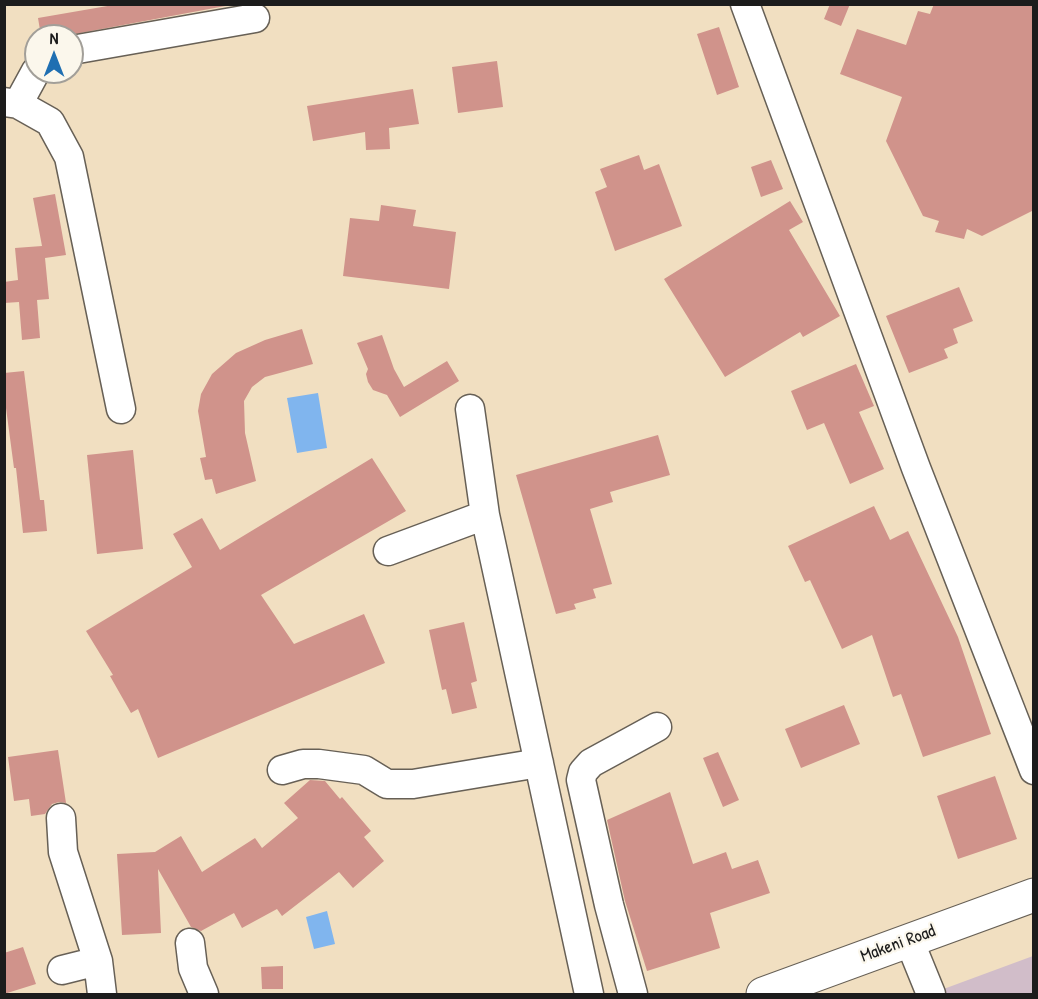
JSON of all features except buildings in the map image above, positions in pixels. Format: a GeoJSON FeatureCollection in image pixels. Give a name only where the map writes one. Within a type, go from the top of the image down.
{"type":"FeatureCollection","features":[{"type":"Feature","properties":{"kind":"main road","name":"Makeni Road"},"geometry":{"type":"LineString","coordinates":[[763,994],[1034,895]]}},
{"type":"Feature","properties":{"kind":"street"},"geometry":{"type":"LineString","coordinates":[[745,4],[916,468],[1034,770]]}},
{"type":"Feature","properties":{"kind":"street"},"geometry":{"type":"LineString","coordinates":[[84,48],[255,18]]}},
{"type":"Feature","properties":{"kind":"street"},"geometry":{"type":"LineString","coordinates":[[26,84],[11,103],[50,122],[69,157],[121,408]]}},
{"type":"Feature","properties":{"kind":"street"},"geometry":{"type":"LineString","coordinates":[[470,408],[485,516],[590,994]]}},
{"type":"Feature","properties":{"kind":"street"},"geometry":{"type":"LineString","coordinates":[[388,551],[485,516]]}},
{"type":"Feature","properties":{"kind":"street"},"geometry":{"type":"LineString","coordinates":[[633,994],[609,905],[581,780],[583,772],[591,763],[657,727]]}},
{"type":"Feature","properties":{"kind":"street"},"geometry":{"type":"LineString","coordinates":[[282,770],[303,764],[318,764],[364,770],[387,784],[413,784],[539,763]]}},
{"type":"Feature","properties":{"kind":"street"},"geometry":{"type":"LineString","coordinates":[[61,818],[63,852],[98,961],[102,994]]}},
{"type":"Feature","properties":{"kind":"street"},"geometry":{"type":"LineString","coordinates":[[909,940],[931,994]]}},
{"type":"Feature","properties":{"kind":"street"},"geometry":{"type":"LineString","coordinates":[[190,943],[193,968],[204,994]]}},
{"type":"Feature","properties":{"kind":"street"},"geometry":{"type":"LineString","coordinates":[[62,970],[98,961]]}},
{"type":"Feature","properties":{"kind":"shaded area"},"geometry":{"type":"Polygon","coordinates":[[[1033,956],[1033,994],[930,994],[1033,956]]]}},
{"type":"Feature","properties":{"kind":"water"},"geometry":{"type":"Polygon","coordinates":[[[318,393],[327,448],[297,453],[287,398],[318,393]]]}},
{"type":"Feature","properties":{"kind":"water"},"geometry":{"type":"Polygon","coordinates":[[[327,911],[335,944],[314,949],[306,917],[327,911]]]}}]}
